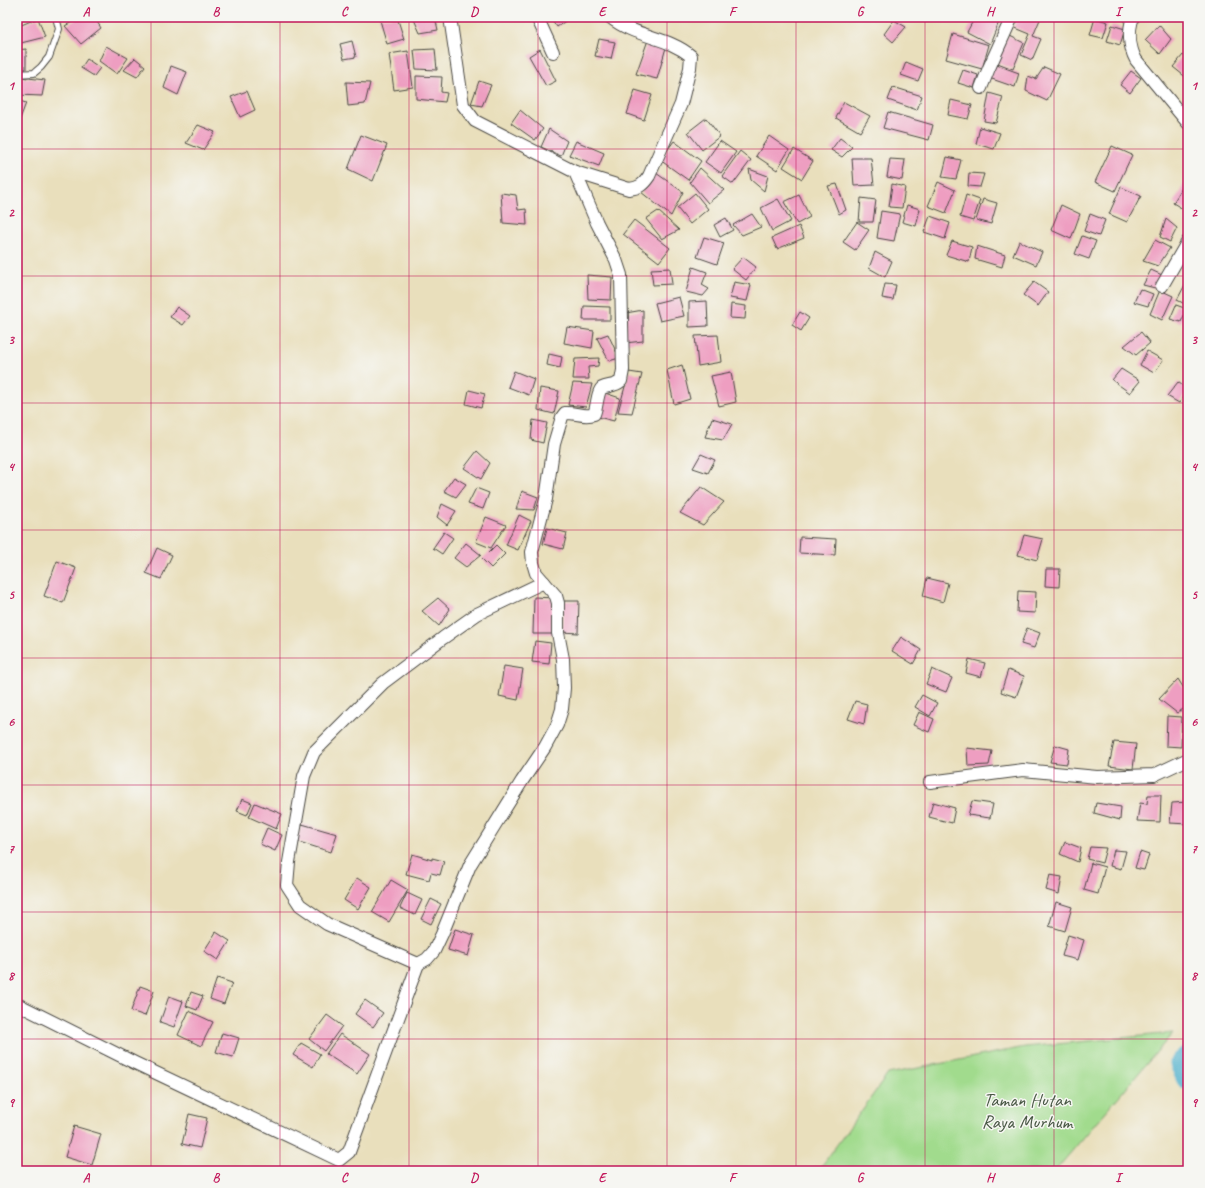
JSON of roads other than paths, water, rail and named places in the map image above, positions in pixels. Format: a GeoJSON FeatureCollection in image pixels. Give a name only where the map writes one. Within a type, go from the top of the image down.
{"type":"FeatureCollection","features":[{"type":"Feature","properties":{"kind":"street"},"geometry":{"type":"LineString","coordinates":[[450,17],[463,105],[474,121],[575,172],[629,189],[643,185],[650,176],[681,104],[690,68],[691,56],[669,42],[641,34],[625,27],[610,17]]}},
{"type":"Feature","properties":{"kind":"street"},"geometry":{"type":"LineString","coordinates":[[537,17],[553,52]]}},
{"type":"Feature","properties":{"kind":"street"},"geometry":{"type":"LineString","coordinates":[[981,88],[1012,17]]}},
{"type":"Feature","properties":{"kind":"street"},"geometry":{"type":"LineString","coordinates":[[1133,17],[1130,31],[1130,41],[1132,52],[1136,60],[1188,123]]}},
{"type":"Feature","properties":{"kind":"street"},"geometry":{"type":"LineString","coordinates":[[17,1004],[142,1067],[339,1160],[349,1152],[418,964],[434,951],[470,865],[522,780],[545,747],[557,725],[562,709],[564,688],[563,659],[558,633],[558,603],[556,596],[536,573],[533,564],[532,552],[546,499],[554,444],[562,418],[565,413],[571,412],[585,416],[594,414],[599,392],[603,388],[614,386],[621,381],[624,370],[621,275],[616,260],[597,223],[575,172]]}},
{"type":"Feature","properties":{"kind":"street"},"geometry":{"type":"LineString","coordinates":[[1162,286],[1188,241]]}},
{"type":"Feature","properties":{"kind":"street"},"geometry":{"type":"LineString","coordinates":[[418,964],[327,924],[300,905],[287,885],[289,862],[304,776],[314,752],[383,683],[477,614],[544,582]]}},
{"type":"Feature","properties":{"kind":"street"},"geometry":{"type":"LineString","coordinates":[[930,782],[1023,770],[1097,777],[1154,775],[1188,759]]}},
{"type":"Feature","properties":{"kind":"lane"},"geometry":{"type":"LineString","coordinates":[[17,74],[34,73],[41,67],[49,56],[56,42],[59,29],[56,17]]}},
{"type":"Feature","properties":{"kind":"waterway"},"geometry":{"type":"LineString","coordinates":[[1188,1058],[1182,1063],[1188,1077]]}},
{"type":"Feature","properties":{"kind":"park label","name":"Taman Hutan Raya Murhum"},"geometry":{"type":"Point","coordinates":[1027,1110]}}]}
